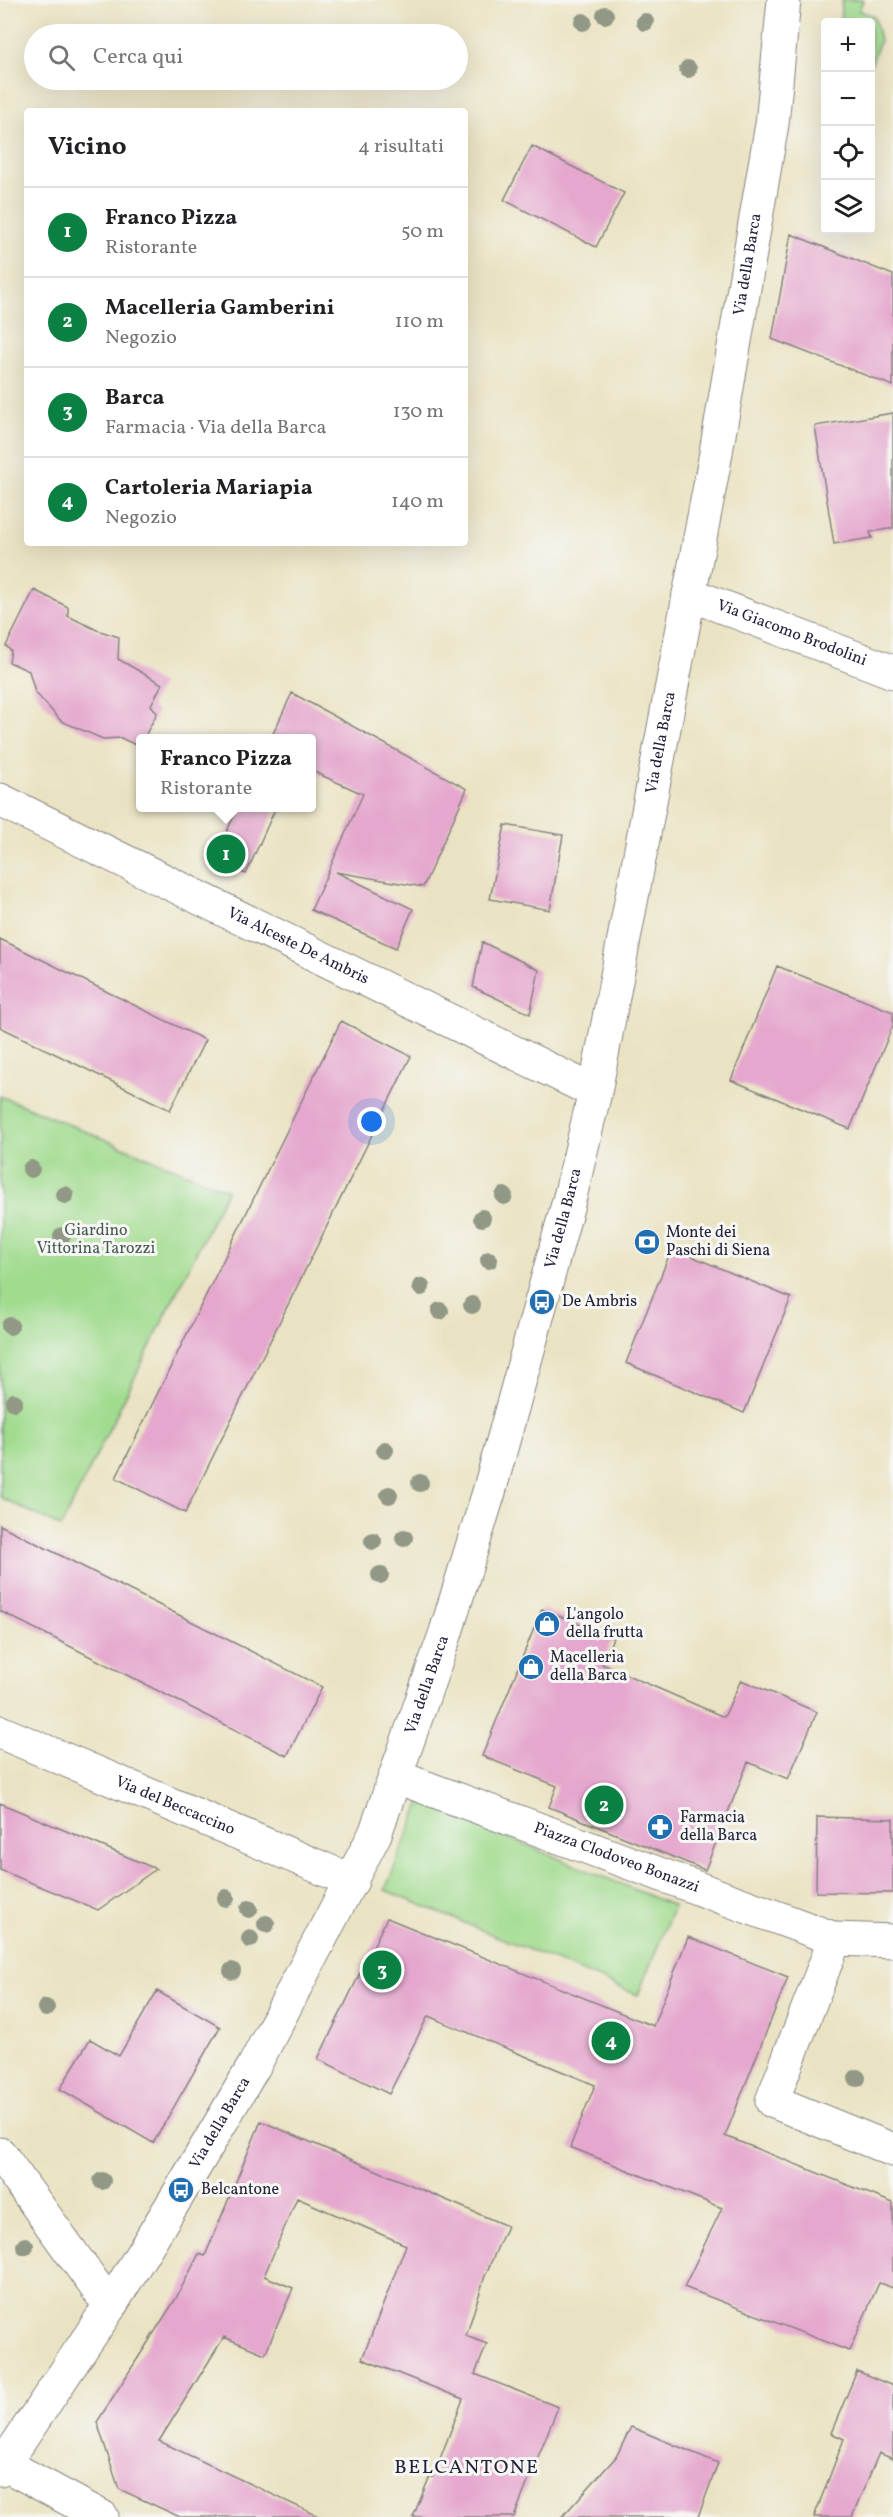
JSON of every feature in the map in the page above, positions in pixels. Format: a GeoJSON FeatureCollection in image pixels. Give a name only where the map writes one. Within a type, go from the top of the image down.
{"type":"FeatureCollection","features":[{"type":"Feature","properties":{"kind":"street","name":"Via della Barca"},"geometry":{"type":"LineString","coordinates":[[2,2467],[110,2306],[254,2066],[375,1834],[397,1777],[446,1632],[489,1492],[571,1193],[595,1092],[714,464],[769,145],[784,0]]}},
{"type":"Feature","properties":{"kind":"street","name":"Via Giacomo Brodolini"},"geometry":{"type":"LineString","coordinates":[[689,594],[893,672]]}},
{"type":"Feature","properties":{"kind":"street","name":"Via Alceste De Ambris"},"geometry":{"type":"LineString","coordinates":[[0,800],[595,1092]]}},
{"type":"Feature","properties":{"kind":"street","name":"Via del Beccaccino"},"geometry":{"type":"LineString","coordinates":[[0,1732],[352,1881]]}},
{"type":"Feature","properties":{"kind":"street","name":"Piazza Clodoveo Bonazzi"},"geometry":{"type":"LineString","coordinates":[[397,1777],[835,1939],[893,1941]]}},
{"type":"Feature","properties":{"kind":"street"},"geometry":{"type":"LineString","coordinates":[[835,1939],[772,2101],[893,2150]]}},
{"type":"Feature","properties":{"kind":"street"},"geometry":{"type":"LineString","coordinates":[[0,2154],[110,2306]]}},
{"type":"Feature","properties":{"kind":"street"},"geometry":{"type":"LineString","coordinates":[[2,2467],[102,2517]]}},
{"type":"Feature","properties":{"kind":"green space"},"geometry":{"type":"Polygon","coordinates":[[[842,0],[863,0],[859,11],[874,18],[840,18],[842,0]]]}},
{"type":"Feature","properties":{"kind":"green space"},"geometry":{"type":"Polygon","coordinates":[[[875,20],[880,40],[875,54],[875,20]]]}},
{"type":"Feature","properties":{"kind":"green space","name":"Giardino Vittorina Tarozzi"},"geometry":{"type":"Polygon","coordinates":[[[0,1096],[227,1190],[61,1527],[0,1497],[0,1096]]]}},
{"type":"Feature","properties":{"kind":"green space"},"geometry":{"type":"Polygon","coordinates":[[[421,1802],[674,1906],[638,1995],[385,1890],[421,1802]]]}},
{"type":"Feature","properties":{"kind":"building"},"geometry":{"type":"Polygon","coordinates":[[[532,146],[624,193],[596,247],[504,200],[532,146]]]}},
{"type":"Feature","properties":{"kind":"building"},"geometry":{"type":"Polygon","coordinates":[[[791,234],[893,275],[893,386],[772,339],[791,234]]]}},
{"type":"Feature","properties":{"kind":"building"},"geometry":{"type":"Polygon","coordinates":[[[893,413],[893,528],[870,532],[872,538],[834,544],[815,426],[893,413]]]}},
{"type":"Feature","properties":{"kind":"building"},"geometry":{"type":"Polygon","coordinates":[[[34,590],[68,607],[68,616],[97,630],[119,637],[118,659],[162,684],[151,705],[157,713],[146,734],[136,734],[136,745],[121,738],[103,739],[61,721],[35,692],[29,671],[9,662],[11,651],[6,646],[34,590]]]}},
{"type":"Feature","properties":{"kind":"building"},"geometry":{"type":"Polygon","coordinates":[[[292,693],[467,789],[423,887],[336,872],[413,909],[396,948],[311,910],[363,794],[316,773],[316,734],[273,734],[292,693]]]}},
{"type":"Feature","properties":{"kind":"building"},"geometry":{"type":"Polygon","coordinates":[[[236,812],[274,812],[246,874],[214,860],[236,812]]]}},
{"type":"Feature","properties":{"kind":"building"},"geometry":{"type":"Polygon","coordinates":[[[505,825],[563,835],[550,910],[490,899],[505,825]]]}},
{"type":"Feature","properties":{"kind":"building"},"geometry":{"type":"Polygon","coordinates":[[[0,939],[205,1040],[170,1110],[0,1027],[0,939]]]}},
{"type":"Feature","properties":{"kind":"building"},"geometry":{"type":"Polygon","coordinates":[[[482,942],[539,970],[530,1014],[473,987],[482,942]]]}},
{"type":"Feature","properties":{"kind":"building"},"geometry":{"type":"Polygon","coordinates":[[[777,966],[893,1012],[893,1025],[850,1129],[731,1080],[777,966]]]}},
{"type":"Feature","properties":{"kind":"building"},"geometry":{"type":"Polygon","coordinates":[[[341,1021],[411,1056],[185,1513],[116,1478],[341,1021]]]}},
{"type":"Feature","properties":{"kind":"building"},"geometry":{"type":"Polygon","coordinates":[[[672,1248],[791,1298],[744,1413],[626,1363],[672,1248]]]}},
{"type":"Feature","properties":{"kind":"building"},"geometry":{"type":"Polygon","coordinates":[[[0,1525],[322,1687],[287,1756],[0,1611],[0,1525]]]}},
{"type":"Feature","properties":{"kind":"building"},"geometry":{"type":"Polygon","coordinates":[[[542,1609],[613,1638],[602,1664],[724,1717],[741,1680],[817,1712],[788,1779],[748,1762],[705,1870],[549,1807],[557,1786],[482,1756],[542,1609]]]}},
{"type":"Feature","properties":{"kind":"building"},"geometry":{"type":"Polygon","coordinates":[[[0,1803],[156,1869],[98,1910],[0,1870],[0,1803]]]}},
{"type":"Feature","properties":{"kind":"building"},"geometry":{"type":"Polygon","coordinates":[[[817,1817],[893,1819],[893,1893],[816,1892],[817,1817]]]}},
{"type":"Feature","properties":{"kind":"building"},"geometry":{"type":"Polygon","coordinates":[[[387,1918],[653,2026],[688,1937],[788,1977],[725,2136],[893,2203],[893,2288],[879,2283],[849,2351],[684,2287],[722,2208],[570,2147],[595,2085],[428,2016],[389,2094],[318,2059],[387,1918]]]}},
{"type":"Feature","properties":{"kind":"building"},"geometry":{"type":"Polygon","coordinates":[[[157,1991],[220,2027],[153,2143],[60,2089],[90,2039],[119,2056],[157,1991]]]}},
{"type":"Feature","properties":{"kind":"building"},"geometry":{"type":"Polygon","coordinates":[[[261,2121],[507,2226],[485,2276],[466,2336],[487,2344],[475,2374],[558,2407],[514,2517],[413,2517],[430,2476],[433,2477],[463,2399],[362,2359],[406,2245],[297,2198],[264,2276],[293,2288],[265,2354],[224,2337],[159,2441],[320,2517],[180,2517],[119,2489],[97,2422],[175,2300],[199,2254],[205,2256],[261,2121]]]}},
{"type":"Feature","properties":{"kind":"building"},"geometry":{"type":"Polygon","coordinates":[[[857,2371],[893,2386],[893,2459],[879,2453],[852,2517],[814,2517],[844,2439],[831,2433],[857,2371]]]}},
{"type":"Feature","properties":{"kind":"building"},"geometry":{"type":"Polygon","coordinates":[[[631,2427],[718,2463],[698,2517],[562,2517],[616,2457],[631,2427]]]}},
{"type":"Feature","properties":{"kind":"place","name":"Franco Pizza"},"geometry":{"type":"Point","coordinates":[226,854]}},
{"type":"Feature","properties":{"kind":"place","name":"Monte dei Paschi di Siena"},"geometry":{"type":"Point","coordinates":[647,1242]}},
{"type":"Feature","properties":{"kind":"place","name":"De Ambris"},"geometry":{"type":"Point","coordinates":[542,1302]}},
{"type":"Feature","properties":{"kind":"place","name":"L'angolo della frutta"},"geometry":{"type":"Point","coordinates":[547,1624]}},
{"type":"Feature","properties":{"kind":"place","name":"Macelleria della Barca"},"geometry":{"type":"Point","coordinates":[531,1667]}},
{"type":"Feature","properties":{"kind":"place","name":"Macelleria Gamberini"},"geometry":{"type":"Point","coordinates":[604,1805]}},
{"type":"Feature","properties":{"kind":"place","name":"Farmacia della Barca"},"geometry":{"type":"Point","coordinates":[660,1827]}},
{"type":"Feature","properties":{"kind":"place","name":"Barca"},"geometry":{"type":"Point","coordinates":[382,1970]}},
{"type":"Feature","properties":{"kind":"place","name":"Cartoleria Mariapia"},"geometry":{"type":"Point","coordinates":[611,2041]}},
{"type":"Feature","properties":{"kind":"place","name":"Belcantone"},"geometry":{"type":"Point","coordinates":[181,2190]}},
{"type":"Feature","properties":{"kind":"district","name":"BELCANTONE"},"geometry":{"type":"Point","coordinates":[467,2468]}}]}
